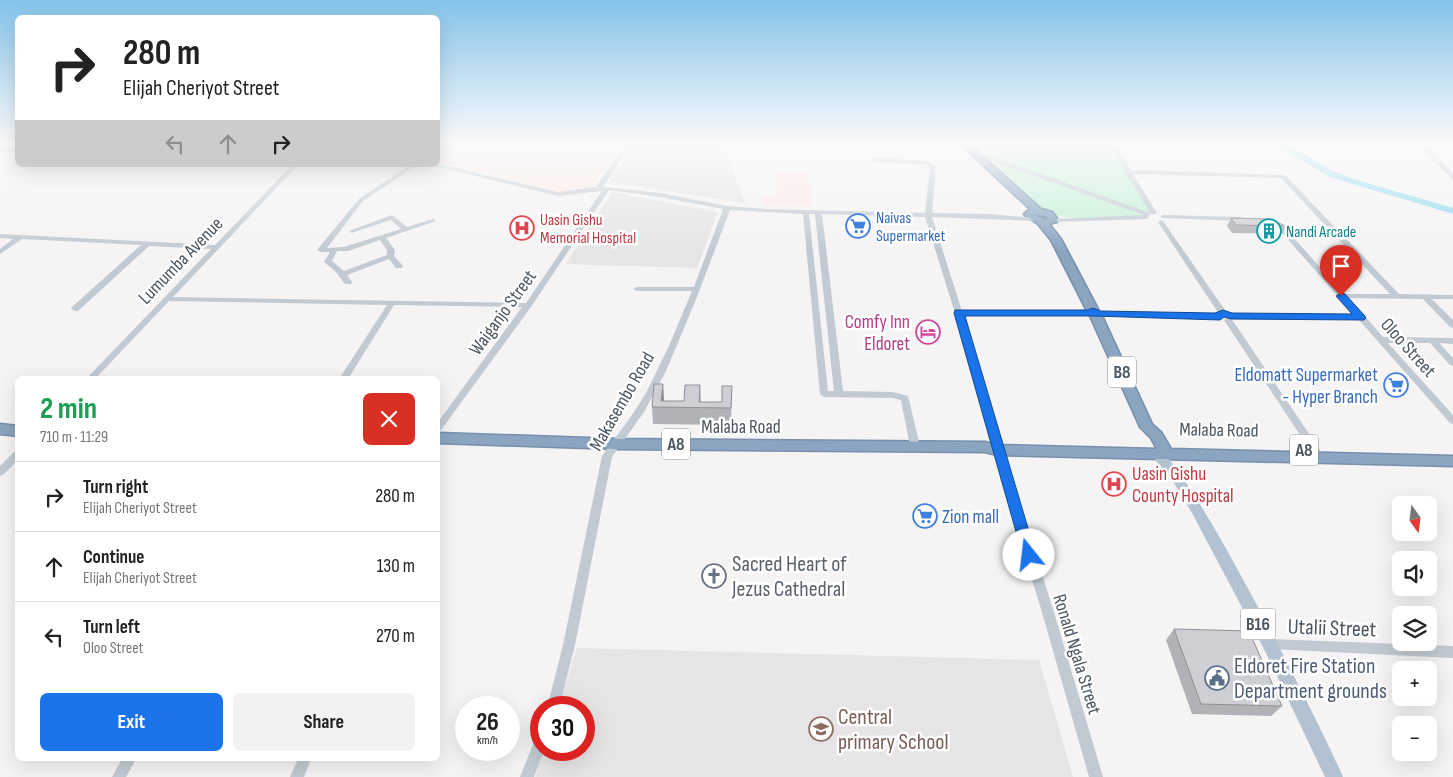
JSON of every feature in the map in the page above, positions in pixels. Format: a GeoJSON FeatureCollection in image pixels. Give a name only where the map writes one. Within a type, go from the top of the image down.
{"type":"FeatureCollection","features":[{"type":"Feature","properties":{"kind":"highway"},"geometry":{"type":"LineString","coordinates":[[999,178],[1041,217]]}},
{"type":"Feature","properties":{"kind":"highway"},"geometry":{"type":"LineString","coordinates":[[1000,178],[1041,217]]}},
{"type":"Feature","properties":{"kind":"highway","name":"B8"},"geometry":{"type":"LineString","coordinates":[[1041,217],[1056,239],[1094,314],[1147,427],[1147,435],[1161,451]]}},
{"type":"Feature","properties":{"kind":"highway"},"geometry":{"type":"LineString","coordinates":[[0,429],[15,431]]}},
{"type":"Feature","properties":{"kind":"highway","name":"Malaba Road"},"geometry":{"type":"LineString","coordinates":[[440,438],[617,444],[993,447],[1161,451],[1315,450],[1453,453]]}},
{"type":"Feature","properties":{"kind":"highway","name":"A8"},"geometry":{"type":"LineString","coordinates":[[1161,451],[1453,461]]}},
{"type":"Feature","properties":{"kind":"main road","name":"B16"},"geometry":{"type":"LineString","coordinates":[[1161,451],[1167,468],[1176,475],[1197,509],[1269,644],[1334,777]]}},
{"type":"Feature","properties":{"kind":"street","name":"Lumumba Avenue"},"geometry":{"type":"LineString","coordinates":[[93,376],[282,178]]}},
{"type":"Feature","properties":{"kind":"street"},"geometry":{"type":"LineString","coordinates":[[395,178],[358,204],[320,248],[345,249],[433,221]]}},
{"type":"Feature","properties":{"kind":"street"},"geometry":{"type":"LineString","coordinates":[[487,178],[547,193],[566,194],[603,188],[660,194],[727,208],[806,213],[1083,218],[1149,214]]}},
{"type":"Feature","properties":{"kind":"street"},"geometry":{"type":"LineString","coordinates":[[603,188],[604,178]]}},
{"type":"Feature","properties":{"kind":"street","name":"Ronald Ngala Street"},"geometry":{"type":"LineString","coordinates":[[933,178],[928,215],[959,313],[993,447],[1047,610],[1096,777]]}},
{"type":"Feature","properties":{"kind":"street"},"geometry":{"type":"LineString","coordinates":[[1049,178],[1149,214]]}},
{"type":"Feature","properties":{"kind":"street"},"geometry":{"type":"LineString","coordinates":[[1132,178],[1152,221],[1162,219],[1252,219]]}},
{"type":"Feature","properties":{"kind":"street"},"geometry":{"type":"LineString","coordinates":[[1285,178],[1397,297]]}},
{"type":"Feature","properties":{"kind":"street","name":"Waiganjo Street"},"geometry":{"type":"LineString","coordinates":[[440,425],[528,305],[603,188]]}},
{"type":"Feature","properties":{"kind":"street","name":"Makasembo Road"},"geometry":{"type":"LineString","coordinates":[[556,696],[569,645],[607,456],[617,444],[659,375],[696,290],[727,208]]}},
{"type":"Feature","properties":{"kind":"street"},"geometry":{"type":"LineString","coordinates":[[806,213],[824,394],[893,395],[905,398],[915,446]]}},
{"type":"Feature","properties":{"kind":"street"},"geometry":{"type":"LineString","coordinates":[[818,213],[840,394]]}},
{"type":"Feature","properties":{"kind":"street"},"geometry":{"type":"LineString","coordinates":[[352,231],[392,217],[405,229]]}},
{"type":"Feature","properties":{"kind":"street"},"geometry":{"type":"LineString","coordinates":[[1162,219],[1315,450]]}},
{"type":"Feature","properties":{"kind":"street","name":"Oloo Street"},"geometry":{"type":"LineString","coordinates":[[1267,220],[1281,227],[1453,421]]}},
{"type":"Feature","properties":{"kind":"street"},"geometry":{"type":"LineString","coordinates":[[0,236],[217,247]]}},
{"type":"Feature","properties":{"kind":"street"},"geometry":{"type":"LineString","coordinates":[[0,252],[20,237]]}},
{"type":"Feature","properties":{"kind":"street"},"geometry":{"type":"LineString","coordinates":[[382,238],[392,250],[390,256]]}},
{"type":"Feature","properties":{"kind":"street"},"geometry":{"type":"LineString","coordinates":[[75,309],[147,244]]}},
{"type":"Feature","properties":{"kind":"street"},"geometry":{"type":"LineString","coordinates":[[334,250],[328,262],[343,274],[348,282]]}},
{"type":"Feature","properties":{"kind":"street"},"geometry":{"type":"LineString","coordinates":[[343,274],[390,256]]}},
{"type":"Feature","properties":{"kind":"street"},"geometry":{"type":"LineString","coordinates":[[390,256],[399,266]]}},
{"type":"Feature","properties":{"kind":"street"},"geometry":{"type":"LineString","coordinates":[[637,289],[696,290]]}},
{"type":"Feature","properties":{"kind":"street"},"geometry":{"type":"LineString","coordinates":[[1341,296],[1453,297]]}},
{"type":"Feature","properties":{"kind":"street"},"geometry":{"type":"LineString","coordinates":[[1425,297],[1453,325]]}},
{"type":"Feature","properties":{"kind":"street"},"geometry":{"type":"LineString","coordinates":[[167,299],[528,305]]}},
{"type":"Feature","properties":{"kind":"street"},"geometry":{"type":"LineString","coordinates":[[345,376],[392,304]]}},
{"type":"Feature","properties":{"kind":"street"},"geometry":{"type":"LineString","coordinates":[[959,313],[1360,318]]}},
{"type":"Feature","properties":{"kind":"street"},"geometry":{"type":"LineString","coordinates":[[1381,340],[1453,341]]}},
{"type":"Feature","properties":{"kind":"street"},"geometry":{"type":"LineString","coordinates":[[1432,341],[1453,363]]}},
{"type":"Feature","properties":{"kind":"street"},"geometry":{"type":"LineString","coordinates":[[0,472],[15,457]]}},
{"type":"Feature","properties":{"kind":"street","name":"Utalii Street"},"geometry":{"type":"LineString","coordinates":[[1269,644],[1453,652]]}},
{"type":"Feature","properties":{"kind":"street"},"geometry":{"type":"LineString","coordinates":[[119,777],[128,761]]}},
{"type":"Feature","properties":{"kind":"street"},"geometry":{"type":"LineString","coordinates":[[297,777],[303,761]]}},
{"type":"Feature","properties":{"kind":"street"},"geometry":{"type":"LineString","coordinates":[[527,777],[533,761]]}},
{"type":"Feature","properties":{"kind":"shaded area"},"geometry":{"type":"Polygon","coordinates":[[[505,178],[599,178],[595,186],[561,192],[505,178]]]}},
{"type":"Feature","properties":{"kind":"shaded area"},"geometry":{"type":"Polygon","coordinates":[[[612,178],[736,178],[745,203],[609,182],[612,178]]]}},
{"type":"Feature","properties":{"kind":"shaded area"},"geometry":{"type":"Polygon","coordinates":[[[775,178],[810,178],[812,205],[763,205],[763,196],[778,195],[775,178]]]}},
{"type":"Feature","properties":{"kind":"shaded area"},"geometry":{"type":"Polygon","coordinates":[[[612,192],[718,212],[697,268],[566,264],[612,192]]]}},
{"type":"Feature","properties":{"kind":"shaded area","name":"Central primary School"},"geometry":{"type":"Polygon","coordinates":[[[577,648],[1039,660],[1073,777],[535,777],[540,761],[595,761],[595,696],[562,696],[577,648]]]}},
{"type":"Feature","properties":{"kind":"green space"},"geometry":{"type":"Polygon","coordinates":[[[1004,178],[1131,178],[1152,212],[1145,216],[1079,218],[1054,215],[1042,211],[1004,178]]]}},
{"type":"Feature","properties":{"kind":"building"},"geometry":{"type":"Polygon","coordinates":[[[1231,218],[1269,219],[1286,226],[1236,225],[1231,218]]]}},
{"type":"Feature","properties":{"kind":"building"},"geometry":{"type":"Polygon","coordinates":[[[654,384],[663,384],[661,401],[684,401],[685,385],[700,385],[699,402],[722,402],[722,386],[732,386],[731,408],[652,407],[654,384]]]}},
{"type":"Feature","properties":{"kind":"building","name":"Eldoret Fire Station Department grounds"},"geometry":{"type":"Polygon","coordinates":[[[1174,629],[1249,631],[1282,706],[1201,704],[1174,629]]]}},
{"type":"Feature","properties":{"kind":"waterway"},"geometry":{"type":"LineString","coordinates":[[1344,178],[1453,211]]}},
{"type":"Feature","properties":{"kind":"place","name":"Naivas Supermarket"},"geometry":{"type":"Point","coordinates":[858,226]}},
{"type":"Feature","properties":{"kind":"place","name":"Uasin Gishu Memorial Hospital"},"geometry":{"type":"Point","coordinates":[522,228]}},
{"type":"Feature","properties":{"kind":"place","name":"Nandi Arcade"},"geometry":{"type":"Point","coordinates":[1269,231]}},
{"type":"Feature","properties":{"kind":"place","name":"Comfy Inn Eldoret"},"geometry":{"type":"Point","coordinates":[928,332]}},
{"type":"Feature","properties":{"kind":"place","name":"Eldomatt Supermarket - Hyper Branch"},"geometry":{"type":"Point","coordinates":[1396,385]}},
{"type":"Feature","properties":{"kind":"place","name":"Uasin Gishu County Hospital"},"geometry":{"type":"Point","coordinates":[1114,484]}},
{"type":"Feature","properties":{"kind":"place","name":"Zion mall"},"geometry":{"type":"Point","coordinates":[925,516]}},
{"type":"Feature","properties":{"kind":"place","name":"Sacred Heart of Jezus Cathedral"},"geometry":{"type":"Point","coordinates":[714,576]}},
{"type":"Feature","properties":{"kind":"place","name":"Eldoret Fire Station Department grounds"},"geometry":{"type":"Point","coordinates":[1217,678]}},
{"type":"Feature","properties":{"kind":"place","name":"Central primary School"},"geometry":{"type":"Point","coordinates":[821,729]}},
{"type":"Feature","properties":{"kind":"route"},"geometry":{"type":"LineString","coordinates":[[1029,555],[997,450],[959,313],[1090,314],[1093,311],[1099,314],[1220,316],[1223,313],[1231,316],[1360,318],[1341,296]]}}]}
